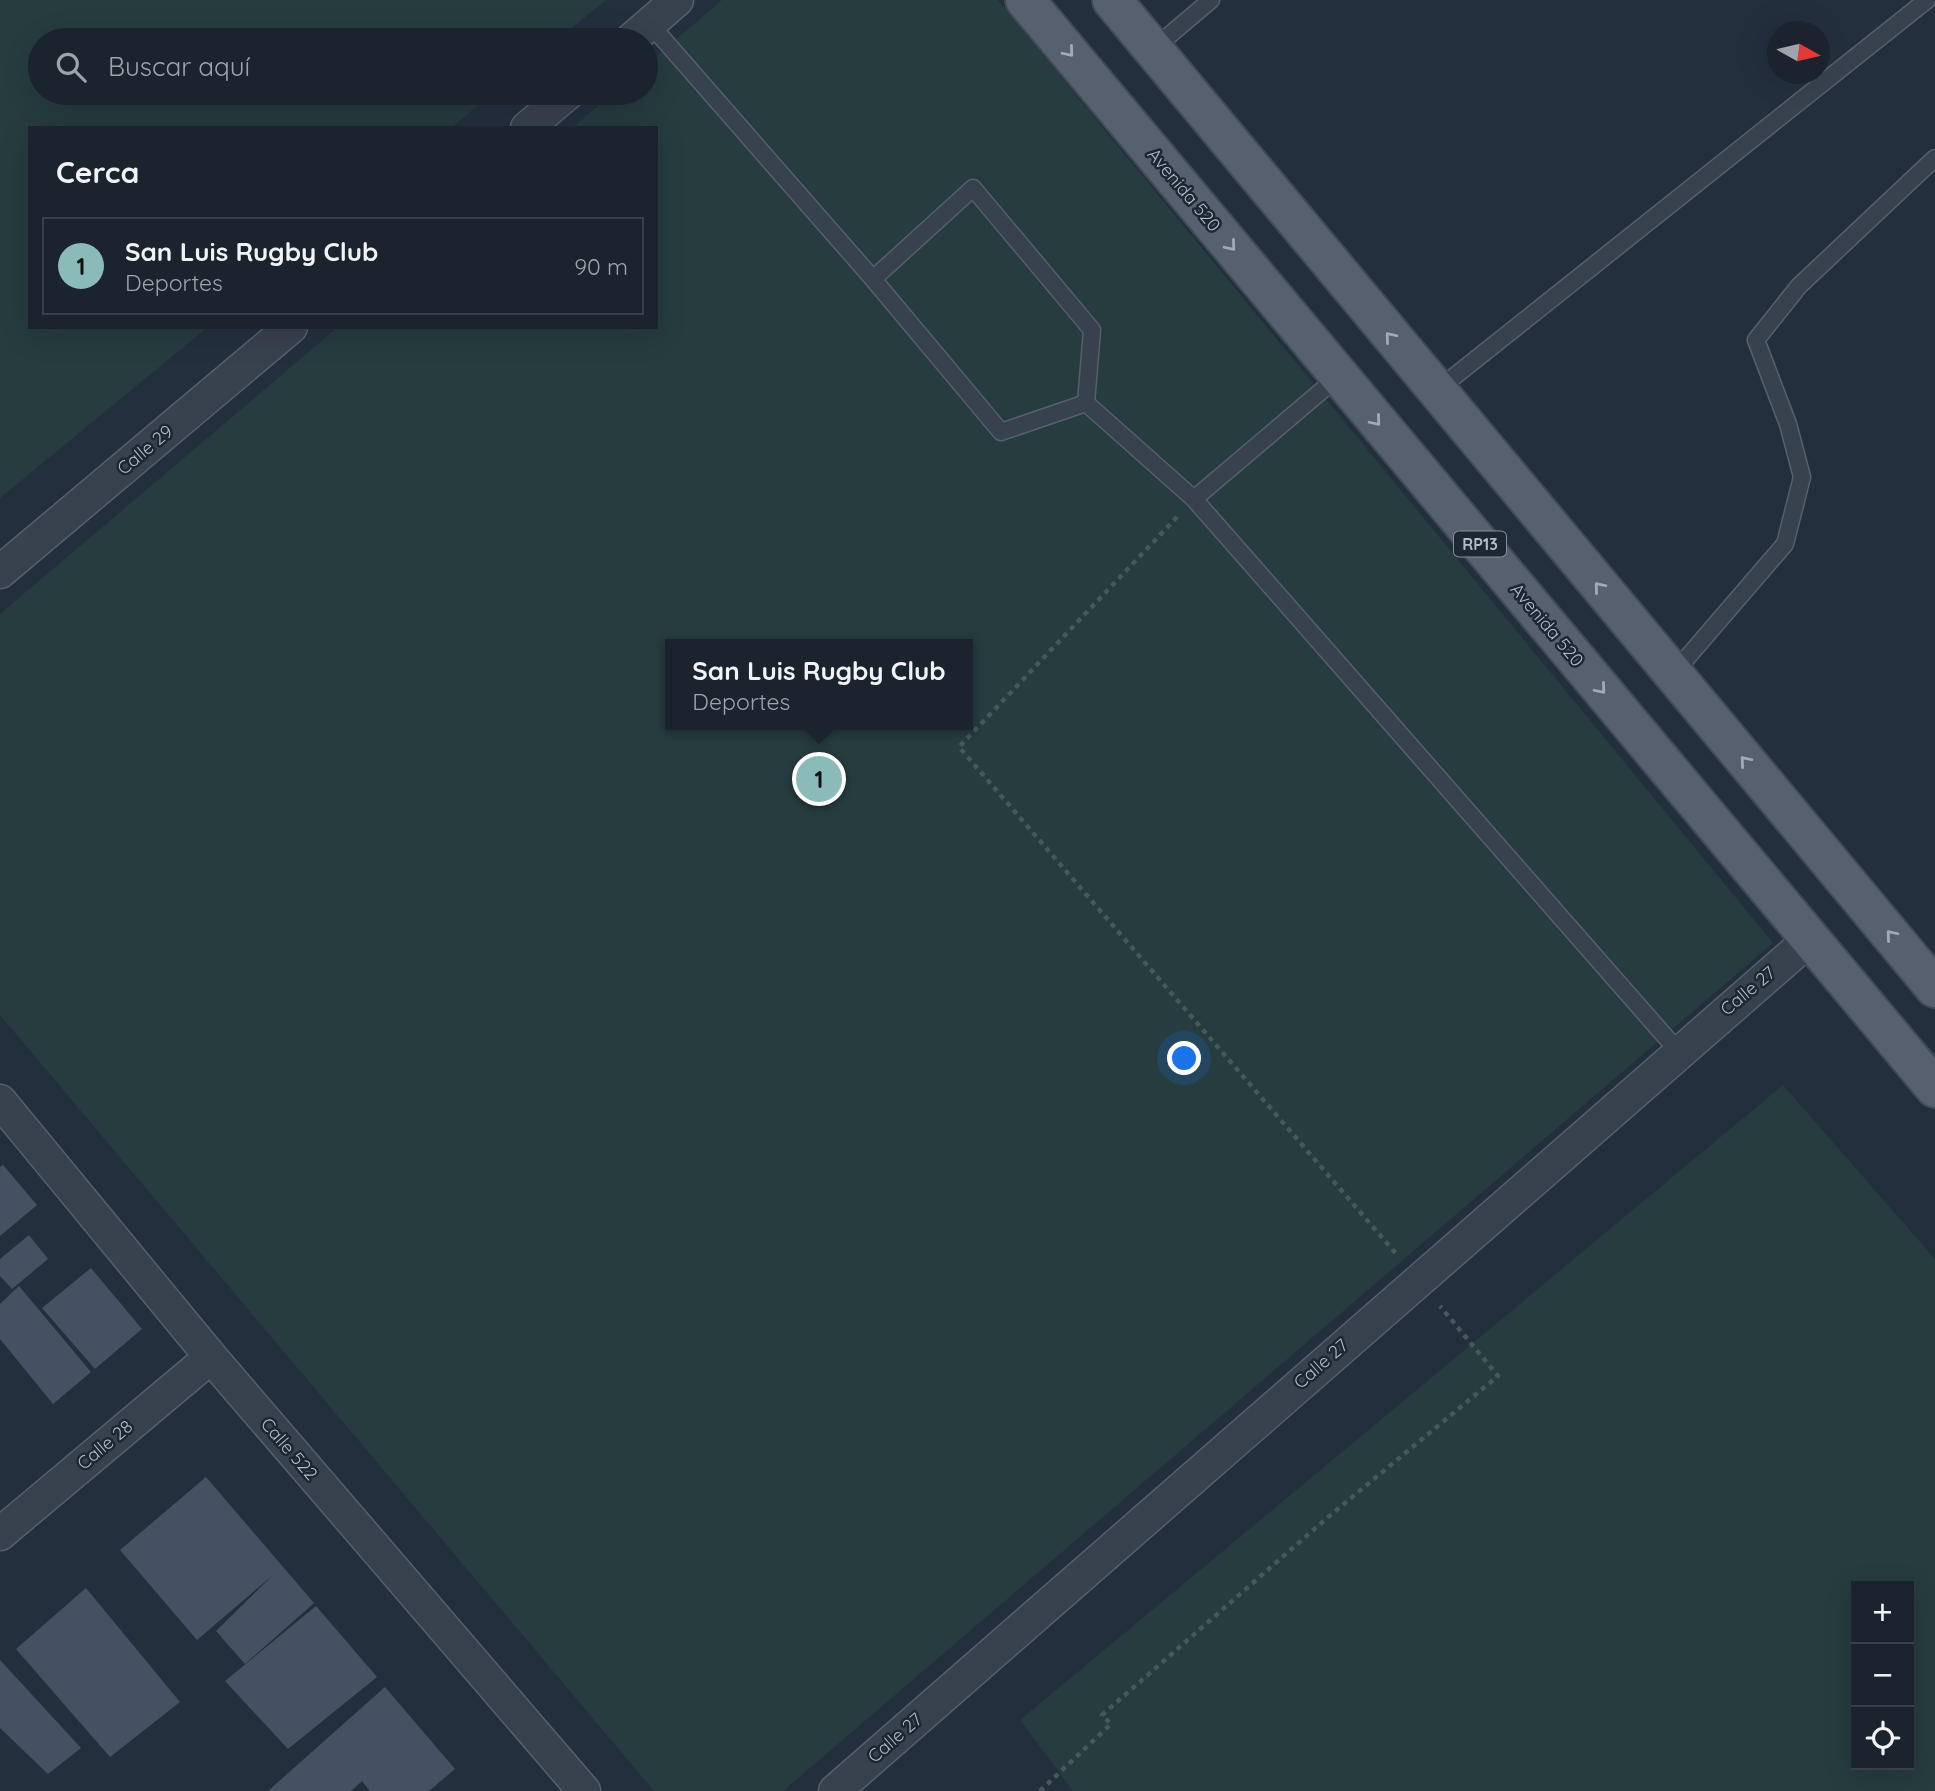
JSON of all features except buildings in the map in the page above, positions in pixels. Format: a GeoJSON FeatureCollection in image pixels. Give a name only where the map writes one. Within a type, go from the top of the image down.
{"type":"FeatureCollection","features":[{"type":"Feature","properties":{"kind":"main road","name":"Avenida 520"},"geometry":{"type":"LineString","coordinates":[[1025,0],[1935,1088]]}},
{"type":"Feature","properties":{"kind":"main road"},"geometry":{"type":"LineString","coordinates":[[1112,0],[1935,988]]}},
{"type":"Feature","properties":{"kind":"street"},"geometry":{"type":"LineString","coordinates":[[645,28],[677,0]]}},
{"type":"Feature","properties":{"kind":"street"},"geometry":{"type":"LineString","coordinates":[[529,126],[554,105]]}},
{"type":"Feature","properties":{"kind":"street","name":"Calle 29"},"geometry":{"type":"LineString","coordinates":[[0,572],[288,329]]}},
{"type":"Feature","properties":{"kind":"street","name":"Calle 27"},"geometry":{"type":"LineString","coordinates":[[835,1791],[1678,1051],[1810,939]]}},
{"type":"Feature","properties":{"kind":"street","name":"Calle 522"},"geometry":{"type":"LineString","coordinates":[[0,1101],[211,1357],[584,1791]]}},
{"type":"Feature","properties":{"kind":"street","name":"Calle 28"},"geometry":{"type":"LineString","coordinates":[[0,1534],[211,1357]]}},
{"type":"Feature","properties":{"kind":"lane"},"geometry":{"type":"LineString","coordinates":[[1153,49],[1211,0]]}},
{"type":"Feature","properties":{"kind":"lane"},"geometry":{"type":"LineString","coordinates":[[1435,391],[1927,0]]}},
{"type":"Feature","properties":{"kind":"lane"},"geometry":{"type":"LineString","coordinates":[[658,51],[873,279],[1001,432],[1086,403]]}},
{"type":"Feature","properties":{"kind":"lane"},"geometry":{"type":"LineString","coordinates":[[1673,674],[1785,544],[1802,477],[1788,424],[1756,340],[1799,286],[1935,159]]}},
{"type":"Feature","properties":{"kind":"lane"},"geometry":{"type":"LineString","coordinates":[[873,279],[973,188],[1092,330],[1086,403]]}},
{"type":"Feature","properties":{"kind":"lane"},"geometry":{"type":"LineString","coordinates":[[1195,499],[1339,376]]}},
{"type":"Feature","properties":{"kind":"lane"},"geometry":{"type":"LineString","coordinates":[[1086,403],[1195,499],[1678,1051]]}},
{"type":"Feature","properties":{"kind":"path"},"geometry":{"type":"LineString","coordinates":[[1040,1791],[1111,1724],[1102,1715],[1327,1518],[1498,1376],[1418,1279],[959,747],[1195,499]]}},
{"type":"Feature","properties":{"kind":"green space"},"geometry":{"type":"Polygon","coordinates":[[[0,0],[606,0],[572,28],[28,28],[28,105],[479,105],[453,126],[28,126],[28,329],[206,329],[0,498],[0,0]]]}},
{"type":"Feature","properties":{"kind":"green space"},"geometry":{"type":"Polygon","coordinates":[[[722,0],[998,0],[1773,943],[783,1791],[654,1791],[0,1015],[0,614],[336,329],[658,329],[658,126],[574,126],[599,105],[658,105],[658,55],[722,0]]]}},
{"type":"Feature","properties":{"kind":"green space"},"geometry":{"type":"Polygon","coordinates":[[[1783,1085],[1935,1259],[1935,1791],[1073,1791],[1020,1720],[1783,1085]]]}},
{"type":"Feature","properties":{"kind":"place","name":"San Luis Rugby Club"},"geometry":{"type":"Point","coordinates":[819,779]}}]}
